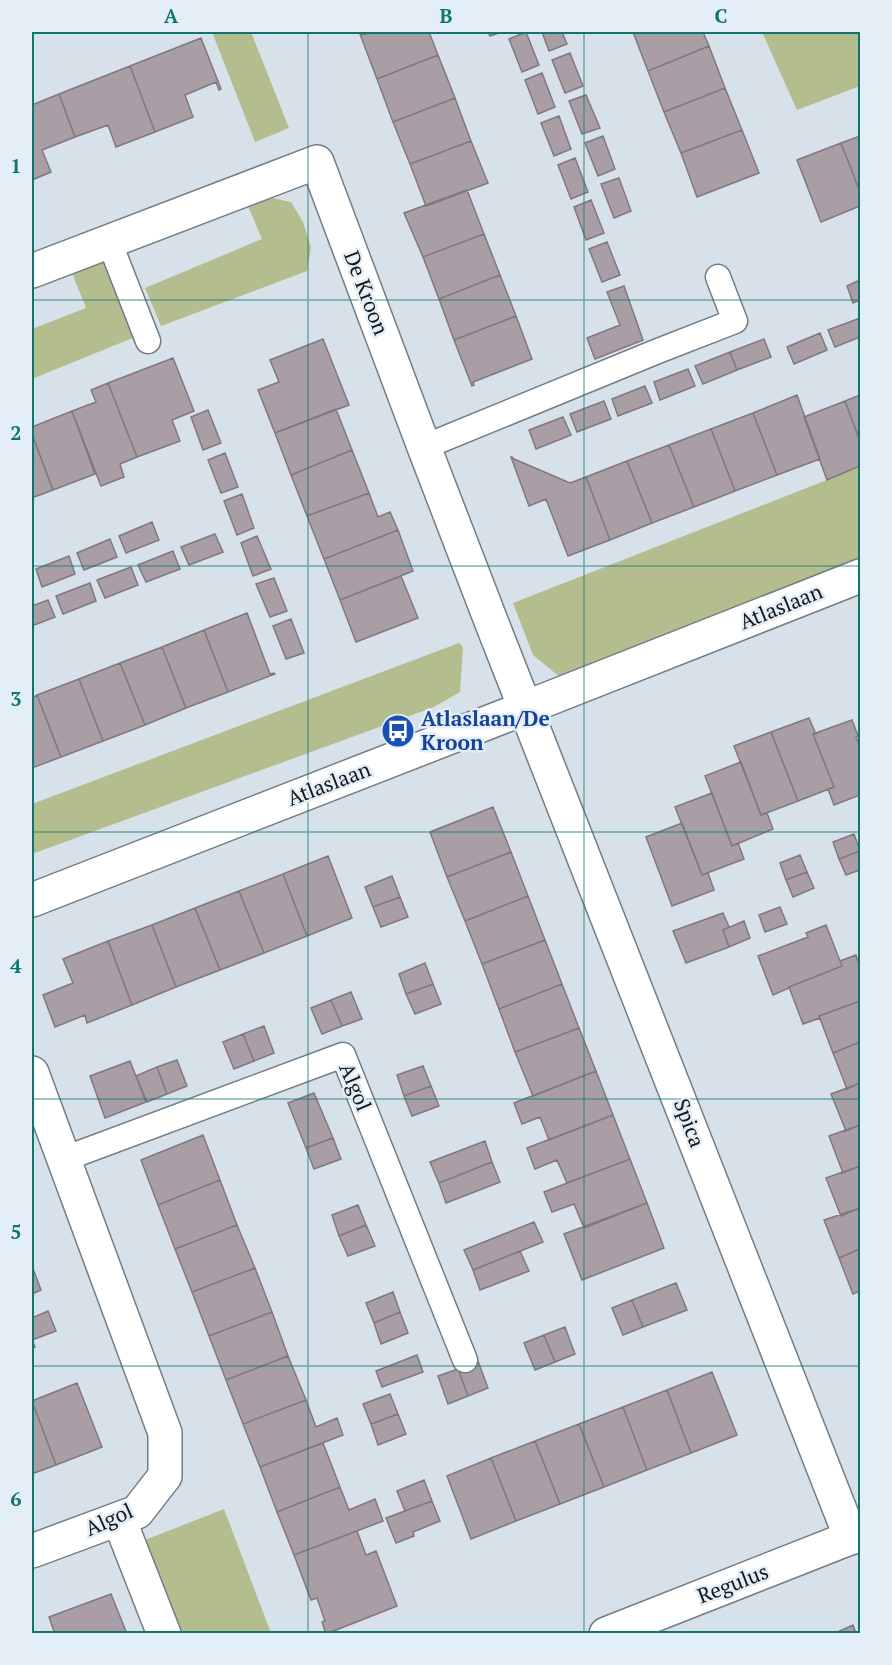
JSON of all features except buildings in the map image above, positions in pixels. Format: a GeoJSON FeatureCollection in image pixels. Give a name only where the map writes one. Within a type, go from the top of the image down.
{"type":"FeatureCollection","features":[{"type":"Feature","properties":{"kind":"street","name":"De Kroon"},"geometry":{"type":"LineString","coordinates":[[32,271],[317,162],[525,708]]}},
{"type":"Feature","properties":{"kind":"street","name":"Atlaslaan"},"geometry":{"type":"LineString","coordinates":[[32,900],[861,576]]}},
{"type":"Feature","properties":{"kind":"street","name":"Spica"},"geometry":{"type":"LineString","coordinates":[[525,708],[856,1536]]}},
{"type":"Feature","properties":{"kind":"street","name":"Algol"},"geometry":{"type":"LineString","coordinates":[[32,1073],[165,1433],[165,1476],[137,1512],[32,1551]]}},
{"type":"Feature","properties":{"kind":"street"},"geometry":{"type":"LineString","coordinates":[[119,1519],[164,1634]]}},
{"type":"Feature","properties":{"kind":"street","name":"Regulus"},"geometry":{"type":"LineString","coordinates":[[606,1634],[856,1536]]}},
{"type":"Feature","properties":{"kind":"lane"},"geometry":{"type":"LineString","coordinates":[[109,241],[148,341]]}},
{"type":"Feature","properties":{"kind":"lane"},"geometry":{"type":"LineString","coordinates":[[424,447],[735,321],[718,277]]}},
{"type":"Feature","properties":{"kind":"lane","name":"Algol"},"geometry":{"type":"LineString","coordinates":[[64,1159],[343,1055],[465,1360]]}},
{"type":"Feature","properties":{"kind":"green space"},"geometry":{"type":"Polygon","coordinates":[[[212,32],[251,32],[289,128],[255,142],[212,32]]]}},
{"type":"Feature","properties":{"kind":"green space"},"geometry":{"type":"Polygon","coordinates":[[[762,32],[860,32],[860,86],[797,110],[762,32]]]}},
{"type":"Feature","properties":{"kind":"green space"},"geometry":{"type":"Polygon","coordinates":[[[272,198],[291,202],[303,222],[311,247],[307,271],[161,326],[145,288],[262,239],[248,206],[262,199],[272,198]]]}},
{"type":"Feature","properties":{"kind":"green space"},"geometry":{"type":"Polygon","coordinates":[[[105,261],[135,337],[32,379],[32,329],[86,308],[72,273],[105,261]]]}},
{"type":"Feature","properties":{"kind":"green space"},"geometry":{"type":"Polygon","coordinates":[[[860,467],[860,559],[561,678],[533,655],[513,603],[860,467]]]}},
{"type":"Feature","properties":{"kind":"green space"},"geometry":{"type":"Polygon","coordinates":[[[459,643],[463,647],[460,692],[434,707],[32,854],[32,804],[459,643]]]}},
{"type":"Feature","properties":{"kind":"green space"},"geometry":{"type":"Polygon","coordinates":[[[224,1509],[271,1633],[176,1633],[140,1542],[224,1509]]]}},
{"type":"Feature","properties":{"kind":"place","name":"Atlaslaan/De Kroon"},"geometry":{"type":"Point","coordinates":[398,731]}}]}
